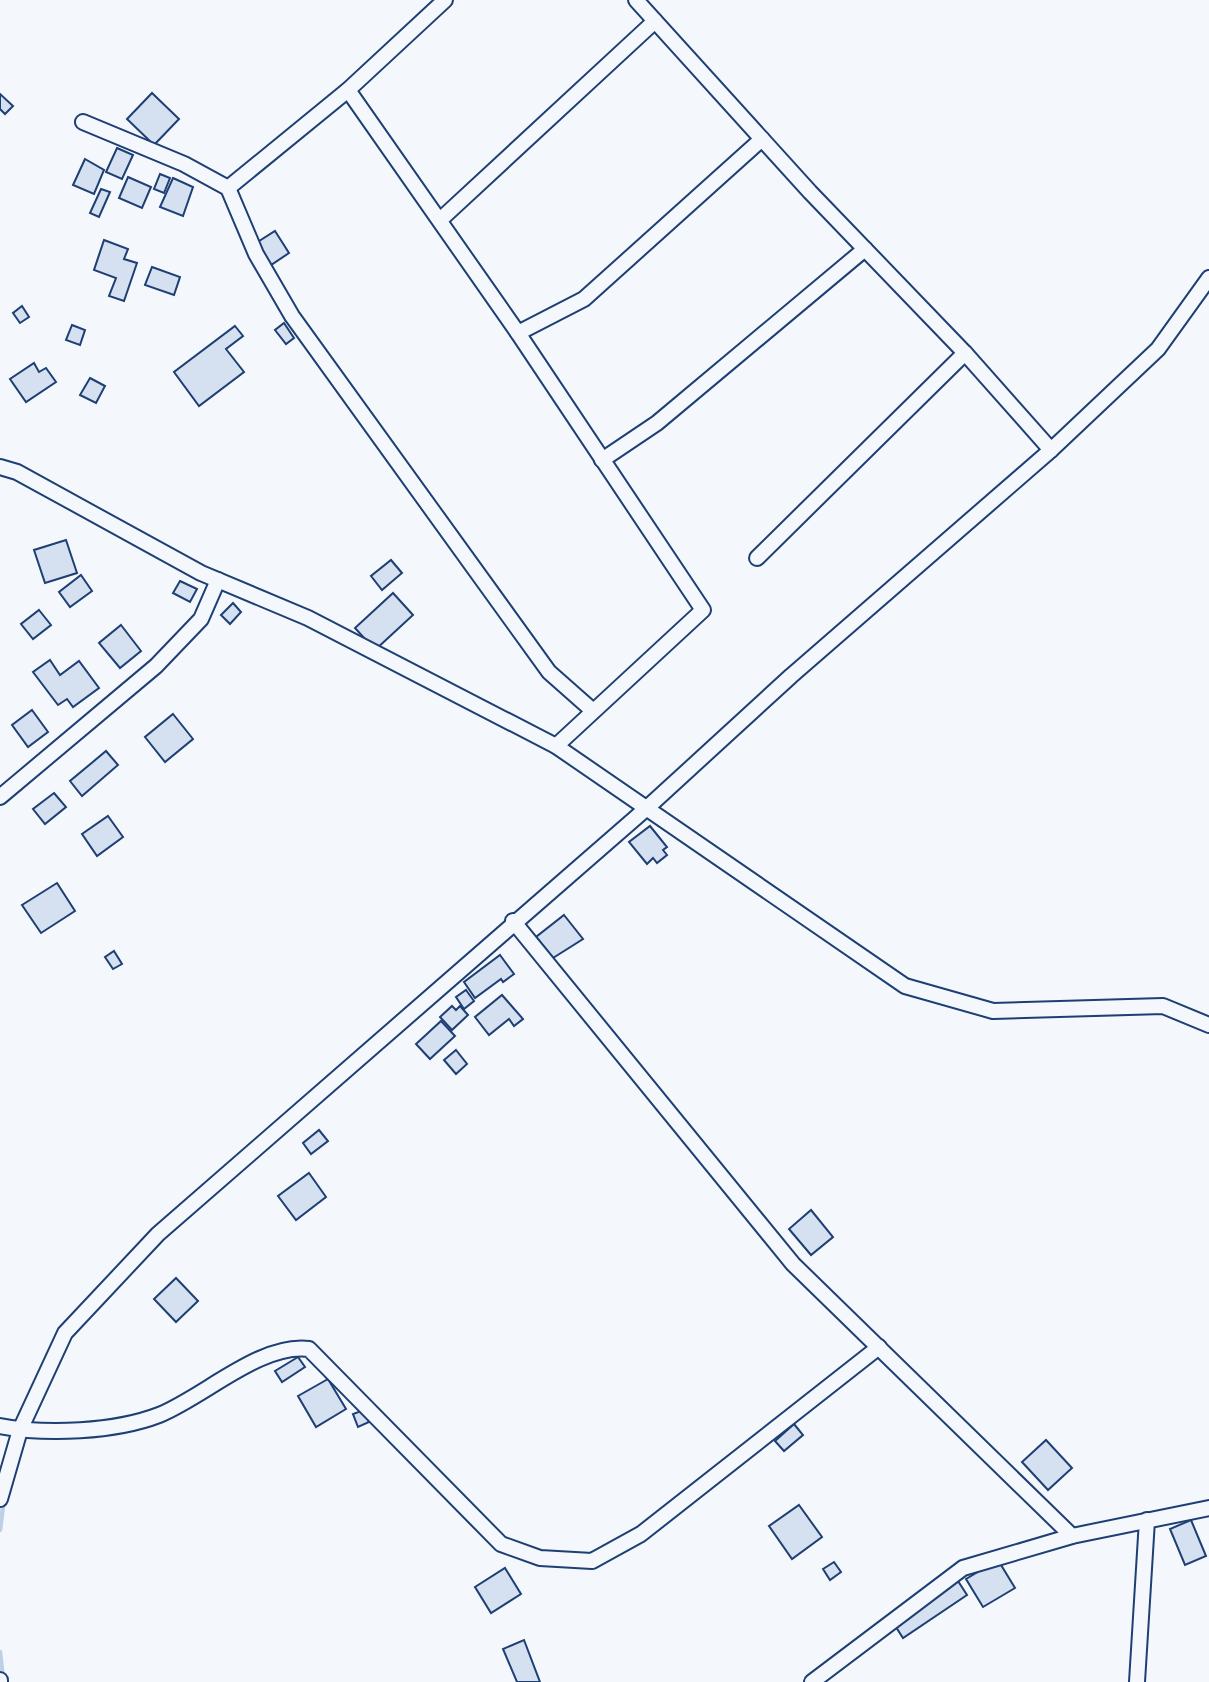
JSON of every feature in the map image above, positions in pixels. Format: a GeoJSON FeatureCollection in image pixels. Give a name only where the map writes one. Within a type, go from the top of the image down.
{"type":"FeatureCollection","features":[{"type":"Feature","properties":{"kind":"street"},"geometry":{"type":"LineString","coordinates":[[228,188],[348,90],[445,0]]}},
{"type":"Feature","properties":{"kind":"street"},"geometry":{"type":"LineString","coordinates":[[636,0],[762,139],[965,352],[1046,444]]}},
{"type":"Feature","properties":{"kind":"street"},"geometry":{"type":"LineString","coordinates":[[440,220],[655,21]]}},
{"type":"Feature","properties":{"kind":"street"},"geometry":{"type":"LineString","coordinates":[[348,90],[518,334],[703,610],[556,746]]}},
{"type":"Feature","properties":{"kind":"street"},"geometry":{"type":"LineString","coordinates":[[83,122],[184,164],[228,188],[256,254],[292,316],[549,672],[592,710]]}},
{"type":"Feature","properties":{"kind":"street"},"geometry":{"type":"LineString","coordinates":[[518,334],[584,299],[762,139]]}},
{"type":"Feature","properties":{"kind":"street"},"geometry":{"type":"LineString","coordinates":[[602,460],[657,423],[865,249]]}},
{"type":"Feature","properties":{"kind":"street"},"geometry":{"type":"LineString","coordinates":[[0,1499],[18,1430],[65,1333],[158,1234],[646,806],[1046,444],[1158,349],[1209,278]]}},
{"type":"Feature","properties":{"kind":"street"},"geometry":{"type":"LineString","coordinates":[[757,558],[965,352]]}},
{"type":"Feature","properties":{"kind":"street"},"geometry":{"type":"LineString","coordinates":[[0,467],[17,472],[218,580],[307,618],[556,746],[631,795],[905,986],[993,1011],[1163,1006],[1209,1025]]}},
{"type":"Feature","properties":{"kind":"street"},"geometry":{"type":"LineString","coordinates":[[0,797],[156,666],[201,618],[218,580]]}},
{"type":"Feature","properties":{"kind":"street"},"geometry":{"type":"LineString","coordinates":[[513,921],[793,1264],[1072,1536]]}},
{"type":"Feature","properties":{"kind":"street"},"geometry":{"type":"LineString","coordinates":[[0,1426],[18,1430],[85,1431],[159,1415],[255,1362],[293,1347],[309,1349],[501,1544],[540,1558],[592,1561],[641,1534],[879,1347]]}},
{"type":"Feature","properties":{"kind":"street"},"geometry":{"type":"LineString","coordinates":[[812,1682],[963,1568],[1072,1536],[1209,1508]]}},
{"type":"Feature","properties":{"kind":"street"},"geometry":{"type":"LineString","coordinates":[[1137,1682],[1147,1520]]}},
{"type":"Feature","properties":{"kind":"building"},"geometry":{"type":"Polygon","coordinates":[[[152,93],[179,119],[154,145],[127,119],[152,93]]]}},
{"type":"Feature","properties":{"kind":"building"},"geometry":{"type":"Polygon","coordinates":[[[0,94],[13,106],[5,114],[0,109],[0,94]]]}},
{"type":"Feature","properties":{"kind":"building"},"geometry":{"type":"Polygon","coordinates":[[[117,148],[133,155],[122,179],[106,172],[117,148]]]}},
{"type":"Feature","properties":{"kind":"building"},"geometry":{"type":"Polygon","coordinates":[[[85,159],[104,170],[94,194],[73,185],[85,159]]]}},
{"type":"Feature","properties":{"kind":"building"},"geometry":{"type":"Polygon","coordinates":[[[160,174],[170,178],[164,193],[154,189],[160,174]]]}},
{"type":"Feature","properties":{"kind":"building"},"geometry":{"type":"Polygon","coordinates":[[[128,177],[151,187],[142,208],[119,198],[128,177]]]}},
{"type":"Feature","properties":{"kind":"building"},"geometry":{"type":"Polygon","coordinates":[[[173,178],[193,187],[183,216],[160,207],[173,178]]]}},
{"type":"Feature","properties":{"kind":"building"},"geometry":{"type":"Polygon","coordinates":[[[101,189],[110,192],[99,217],[90,213],[101,189]]]}},
{"type":"Feature","properties":{"kind":"building"},"geometry":{"type":"Polygon","coordinates":[[[275,231],[289,253],[271,265],[256,243],[275,231]]]}},
{"type":"Feature","properties":{"kind":"building"},"geometry":{"type":"Polygon","coordinates":[[[104,240],[128,249],[124,259],[137,263],[124,301],[109,296],[116,278],[94,270],[104,240]]]}},
{"type":"Feature","properties":{"kind":"building"},"geometry":{"type":"Polygon","coordinates":[[[152,267],[180,277],[174,295],[145,285],[152,267]]]}},
{"type":"Feature","properties":{"kind":"building"},"geometry":{"type":"Polygon","coordinates":[[[22,306],[29,317],[20,323],[13,313],[22,306]]]}},
{"type":"Feature","properties":{"kind":"building"},"geometry":{"type":"Polygon","coordinates":[[[284,323],[294,338],[286,344],[275,330],[284,323]]]}},
{"type":"Feature","properties":{"kind":"building"},"geometry":{"type":"Polygon","coordinates":[[[72,325],[85,330],[80,345],[66,340],[72,325]]]}},
{"type":"Feature","properties":{"kind":"building"},"geometry":{"type":"Polygon","coordinates":[[[235,326],[243,336],[226,349],[244,372],[199,406],[174,372],[235,326]]]}},
{"type":"Feature","properties":{"kind":"building"},"geometry":{"type":"Polygon","coordinates":[[[34,363],[39,372],[46,368],[56,382],[26,402],[10,379],[34,363]]]}},
{"type":"Feature","properties":{"kind":"building"},"geometry":{"type":"Polygon","coordinates":[[[90,378],[105,386],[96,403],[80,395],[90,378]]]}},
{"type":"Feature","properties":{"kind":"building"},"geometry":{"type":"Polygon","coordinates":[[[66,540],[77,573],[45,583],[34,550],[66,540]]]}},
{"type":"Feature","properties":{"kind":"building"},"geometry":{"type":"Polygon","coordinates":[[[391,560],[402,573],[382,590],[371,576],[391,560]]]}},
{"type":"Feature","properties":{"kind":"building"},"geometry":{"type":"Polygon","coordinates":[[[81,575],[92,591],[70,607],[59,592],[81,575]]]}},
{"type":"Feature","properties":{"kind":"building"},"geometry":{"type":"Polygon","coordinates":[[[180,581],[197,589],[190,602],[173,593],[180,581]]]}},
{"type":"Feature","properties":{"kind":"building"},"geometry":{"type":"Polygon","coordinates":[[[393,593],[413,615],[375,650],[355,628],[393,593]]]}},
{"type":"Feature","properties":{"kind":"building"},"geometry":{"type":"Polygon","coordinates":[[[233,603],[241,612],[230,624],[221,615],[233,603]]]}},
{"type":"Feature","properties":{"kind":"building"},"geometry":{"type":"Polygon","coordinates":[[[39,610],[51,625],[33,639],[21,624],[39,610]]]}},
{"type":"Feature","properties":{"kind":"building"},"geometry":{"type":"Polygon","coordinates":[[[121,625],[141,651],[120,668],[99,643],[121,625]]]}},
{"type":"Feature","properties":{"kind":"building"},"geometry":{"type":"Polygon","coordinates":[[[50,660],[60,675],[79,661],[99,688],[73,707],[67,699],[58,705],[33,672],[50,660]]]}},
{"type":"Feature","properties":{"kind":"building"},"geometry":{"type":"Polygon","coordinates":[[[32,710],[48,732],[28,747],[12,725],[32,710]]]}},
{"type":"Feature","properties":{"kind":"building"},"geometry":{"type":"Polygon","coordinates":[[[173,714],[193,739],[165,762],[145,737],[173,714]]]}},
{"type":"Feature","properties":{"kind":"building"},"geometry":{"type":"Polygon","coordinates":[[[106,751],[118,765],[82,796],[70,781],[106,751]]]}},
{"type":"Feature","properties":{"kind":"building"},"geometry":{"type":"Polygon","coordinates":[[[54,793],[66,807],[45,824],[33,809],[54,793]]]}},
{"type":"Feature","properties":{"kind":"building"},"geometry":{"type":"Polygon","coordinates":[[[108,816],[123,837],[97,856],[82,834],[108,816]]]}},
{"type":"Feature","properties":{"kind":"building"},"geometry":{"type":"Polygon","coordinates":[[[650,826],[667,847],[663,850],[667,855],[657,863],[653,858],[647,864],[629,842],[650,826]]]}},
{"type":"Feature","properties":{"kind":"building"},"geometry":{"type":"Polygon","coordinates":[[[57,883],[75,911],[41,933],[22,905],[57,883]]]}},
{"type":"Feature","properties":{"kind":"building"},"geometry":{"type":"Polygon","coordinates":[[[564,915],[583,939],[553,958],[536,937],[564,915]]]}},
{"type":"Feature","properties":{"kind":"building"},"geometry":{"type":"Polygon","coordinates":[[[114,951],[122,964],[113,969],[105,957],[114,951]]]}},
{"type":"Feature","properties":{"kind":"building"},"geometry":{"type":"Polygon","coordinates":[[[500,955],[514,974],[503,982],[501,979],[475,998],[464,982],[500,955]]]}},
{"type":"Feature","properties":{"kind":"building"},"geometry":{"type":"Polygon","coordinates":[[[466,990],[474,1001],[464,1009],[456,997],[466,990]]]}},
{"type":"Feature","properties":{"kind":"building"},"geometry":{"type":"Polygon","coordinates":[[[502,995],[523,1019],[514,1026],[509,1019],[489,1035],[475,1017],[502,995]]]}},
{"type":"Feature","properties":{"kind":"building"},"geometry":{"type":"Polygon","coordinates":[[[452,1006],[456,1010],[460,1006],[468,1015],[452,1030],[440,1017],[452,1006]]]}},
{"type":"Feature","properties":{"kind":"building"},"geometry":{"type":"Polygon","coordinates":[[[441,1021],[455,1036],[430,1059],[416,1044],[441,1021]]]}},
{"type":"Feature","properties":{"kind":"building"},"geometry":{"type":"Polygon","coordinates":[[[456,1050],[467,1064],[456,1074],[444,1060],[456,1050]]]}},
{"type":"Feature","properties":{"kind":"building"},"geometry":{"type":"Polygon","coordinates":[[[319,1130],[328,1141],[311,1154],[303,1143],[319,1130]]]}},
{"type":"Feature","properties":{"kind":"building"},"geometry":{"type":"Polygon","coordinates":[[[309,1173],[326,1197],[296,1220],[278,1196],[309,1173]]]}},
{"type":"Feature","properties":{"kind":"building"},"geometry":{"type":"Polygon","coordinates":[[[811,1210],[833,1237],[811,1255],[789,1229],[811,1210]]]}},
{"type":"Feature","properties":{"kind":"building"},"geometry":{"type":"Polygon","coordinates":[[[176,1278],[198,1301],[176,1322],[154,1299],[176,1278]]]}},
{"type":"Feature","properties":{"kind":"building"},"geometry":{"type":"Polygon","coordinates":[[[298,1357],[305,1367],[282,1382],[275,1371],[298,1357]]]}},
{"type":"Feature","properties":{"kind":"building"},"geometry":{"type":"Polygon","coordinates":[[[328,1379],[346,1409],[316,1427],[298,1396],[328,1379]]]}},
{"type":"Feature","properties":{"kind":"building"},"geometry":{"type":"Polygon","coordinates":[[[364,1410],[369,1422],[358,1427],[353,1414],[364,1410]]]}},
{"type":"Feature","properties":{"kind":"building"},"geometry":{"type":"Polygon","coordinates":[[[794,1424],[803,1435],[784,1451],[775,1441],[794,1424]]]}},
{"type":"Feature","properties":{"kind":"building"},"geometry":{"type":"Polygon","coordinates":[[[1046,1440],[1072,1468],[1048,1490],[1022,1462],[1046,1440]]]}},
{"type":"Feature","properties":{"kind":"building"},"geometry":{"type":"Polygon","coordinates":[[[799,1505],[822,1537],[792,1559],[769,1526],[799,1505]]]}},
{"type":"Feature","properties":{"kind":"building"},"geometry":{"type":"Polygon","coordinates":[[[1191,1520],[1206,1556],[1185,1565],[1170,1529],[1191,1520]]]}},
{"type":"Feature","properties":{"kind":"building"},"geometry":{"type":"Polygon","coordinates":[[[998,1560],[1015,1588],[983,1607],[966,1579],[998,1560]]]}},
{"type":"Feature","properties":{"kind":"building"},"geometry":{"type":"Polygon","coordinates":[[[834,1562],[841,1572],[830,1580],[823,1569],[834,1562]]]}},
{"type":"Feature","properties":{"kind":"building"},"geometry":{"type":"Polygon","coordinates":[[[505,1568],[521,1594],[491,1613],[475,1587],[505,1568]]]}},
{"type":"Feature","properties":{"kind":"building"},"geometry":{"type":"Polygon","coordinates":[[[958,1581],[967,1595],[903,1638],[894,1624],[958,1581]]]}},
{"type":"Feature","properties":{"kind":"building"},"geometry":{"type":"Polygon","coordinates":[[[524,1640],[540,1682],[517,1682],[503,1649],[524,1640]]]}},
{"type":"Feature","properties":{"kind":"waterway"},"geometry":{"type":"LineString","coordinates":[[0,1530],[4,1499]]}},
{"type":"Feature","properties":{"kind":"waterway"},"geometry":{"type":"LineString","coordinates":[[0,1652],[3,1679]]}}]}
